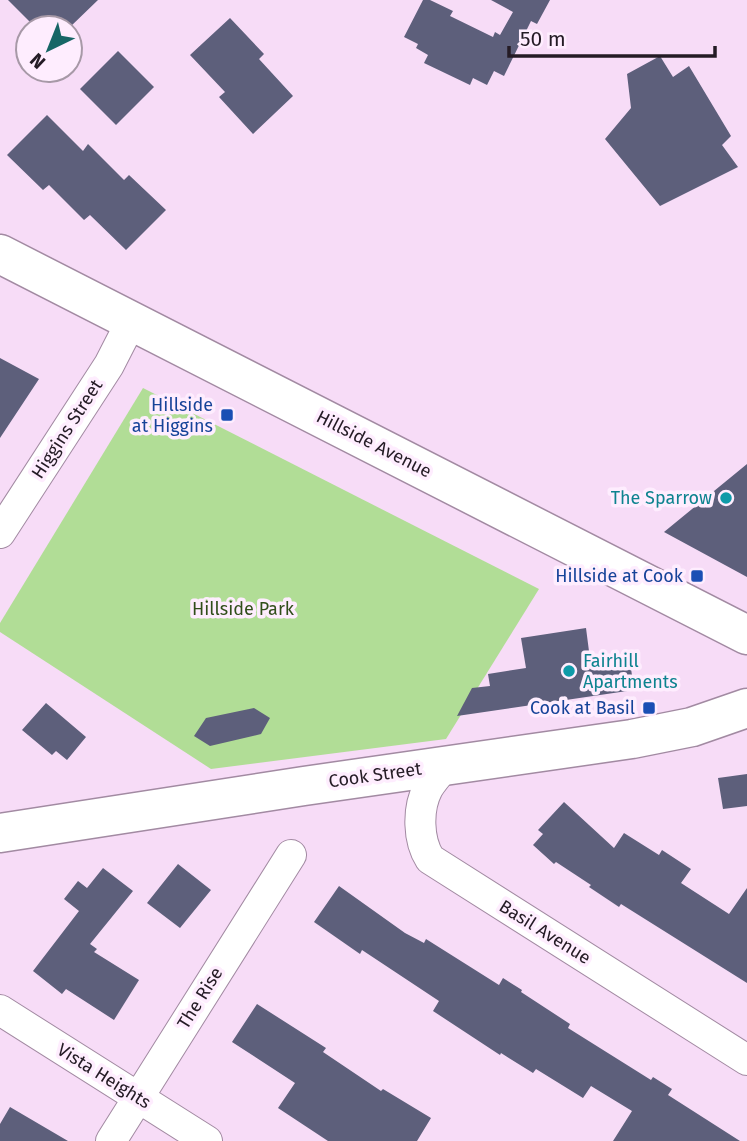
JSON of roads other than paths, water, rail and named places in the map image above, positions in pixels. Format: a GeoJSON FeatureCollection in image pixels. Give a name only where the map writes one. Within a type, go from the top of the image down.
{"type":"FeatureCollection","features":[{"type":"Feature","properties":{"kind":"main road","name":"Hillside Avenue"},"geometry":{"type":"LineString","coordinates":[[0,254],[747,635]]}},
{"type":"Feature","properties":{"kind":"main road","name":"Cook Street"},"geometry":{"type":"LineString","coordinates":[[0,833],[644,737],[692,727],[747,708]]}},
{"type":"Feature","properties":{"kind":"street","name":"Higgins Street"},"geometry":{"type":"LineString","coordinates":[[0,533],[109,365],[131,322]]}},
{"type":"Feature","properties":{"kind":"street","name":"Basil Avenue"},"geometry":{"type":"LineString","coordinates":[[446,765],[428,788],[422,808],[422,846],[430,859],[747,1060]]}},
{"type":"Feature","properties":{"kind":"street","name":"The Rise"},"geometry":{"type":"LineString","coordinates":[[111,1141],[140,1099],[157,1066],[291,855]]}},
{"type":"Feature","properties":{"kind":"street","name":"Vista Heights"},"geometry":{"type":"LineString","coordinates":[[0,1010],[207,1141]]}},
{"type":"Feature","properties":{"kind":"place","name":"Hillside at Higgins"},"geometry":{"type":"Point","coordinates":[227,415]}},
{"type":"Feature","properties":{"kind":"place","name":"The Sparrow"},"geometry":{"type":"Point","coordinates":[726,498]}},
{"type":"Feature","properties":{"kind":"place","name":"Hillside at Cook"},"geometry":{"type":"Point","coordinates":[697,576]}},
{"type":"Feature","properties":{"kind":"place","name":"Fairhill Apartments"},"geometry":{"type":"Point","coordinates":[569,671]}},
{"type":"Feature","properties":{"kind":"place","name":"Cook at Basil"},"geometry":{"type":"Point","coordinates":[649,708]}},
{"type":"Feature","properties":{"kind":"park label","name":"Hillside Park"},"geometry":{"type":"Point","coordinates":[243,609]}}]}
